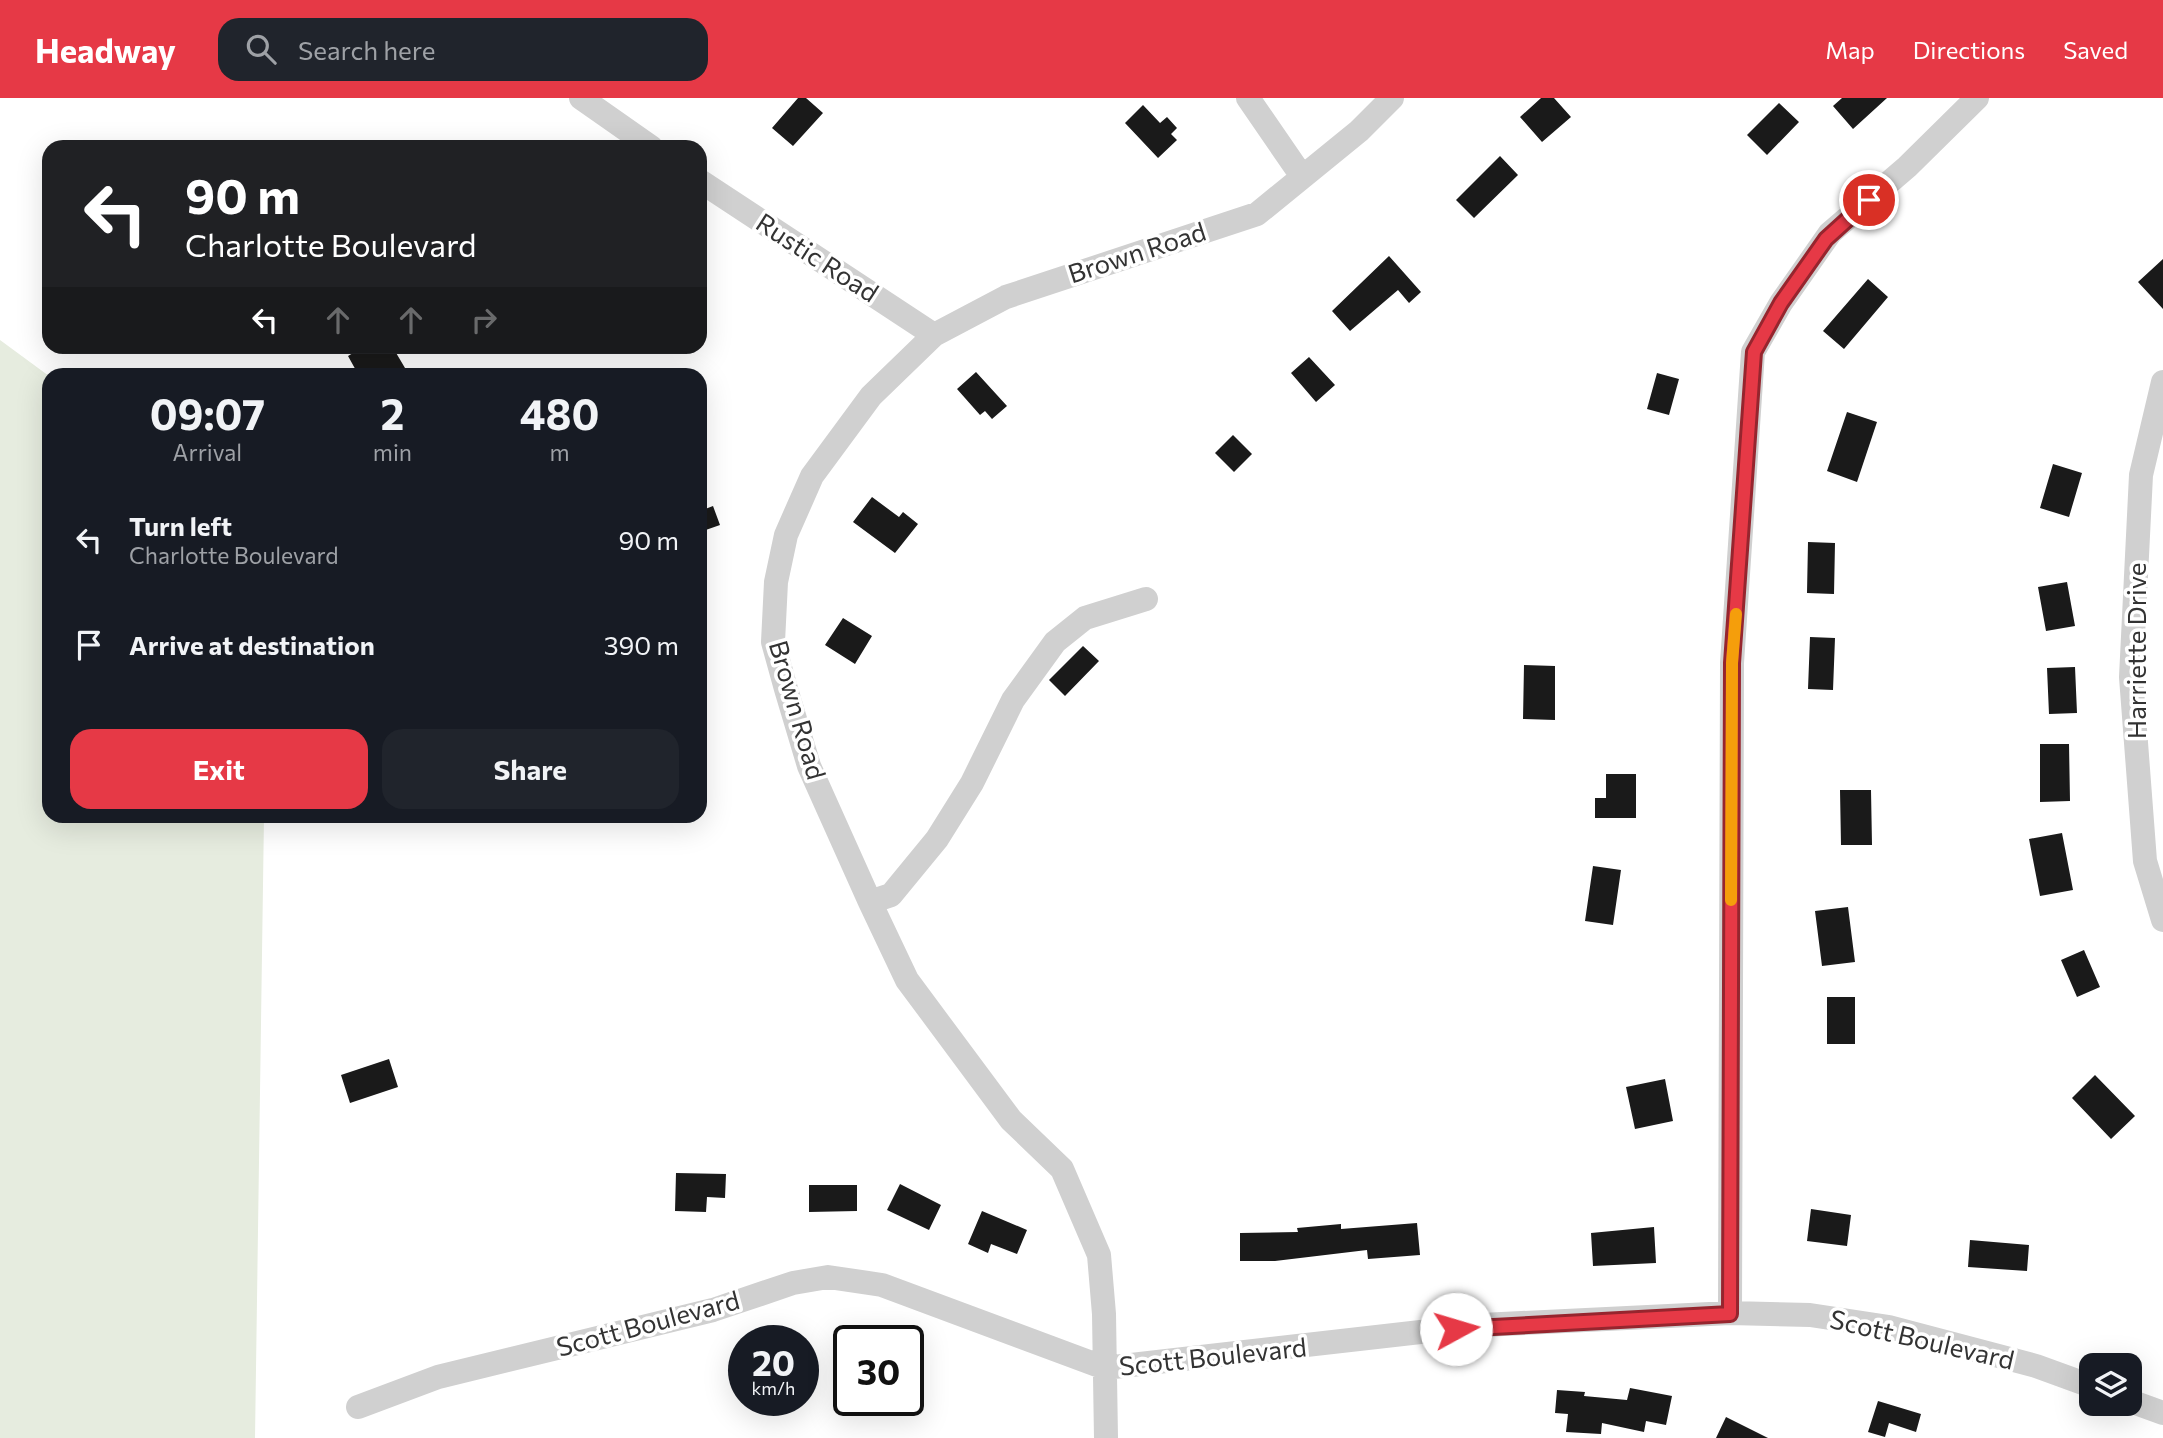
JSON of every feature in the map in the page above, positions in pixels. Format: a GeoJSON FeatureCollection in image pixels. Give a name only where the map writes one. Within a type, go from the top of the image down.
{"type":"FeatureCollection","features":[{"type":"Feature","properties":{"kind":"street"},"geometry":{"type":"LineString","coordinates":[[581,98],[641,140]]}},
{"type":"Feature","properties":{"kind":"street"},"geometry":{"type":"LineString","coordinates":[[1248,98],[1301,175]]}},
{"type":"Feature","properties":{"kind":"street","name":"Brown Road"},"geometry":{"type":"LineString","coordinates":[[1106,1438],[1099,1255],[1073,1190],[1062,1169],[1011,1120],[907,980],[809,766],[773,642],[776,582],[786,535],[812,476],[871,396],[934,335],[1006,297],[1257,214],[1301,175],[1359,131],[1392,98]]}},
{"type":"Feature","properties":{"kind":"street"},"geometry":{"type":"LineString","coordinates":[[1730,1314],[1732,663],[1754,352],[1781,303],[1830,233],[1907,167],[1977,98]]}},
{"type":"Feature","properties":{"kind":"street","name":"Rustic Road"},"geometry":{"type":"LineString","coordinates":[[707,186],[934,335]]}},
{"type":"Feature","properties":{"kind":"street","name":"Harriette Drive"},"geometry":{"type":"LineString","coordinates":[[2163,382],[2141,475],[2132,677],[2146,861],[2163,920]]}},
{"type":"Feature","properties":{"kind":"street"},"geometry":{"type":"LineString","coordinates":[[870,902],[891,895],[937,839],[972,783],[1013,700],[1055,642],[1085,618],[1146,599]]}},
{"type":"Feature","properties":{"kind":"street","name":"Scott Boulevard"},"geometry":{"type":"LineString","coordinates":[[358,1408],[438,1377],[713,1310],[793,1283],[828,1277],[882,1285],[1105,1368],[1482,1325],[1730,1314],[1810,1315],[1889,1327],[2036,1366],[2079,1382]]}},
{"type":"Feature","properties":{"kind":"street"},"geometry":{"type":"LineString","coordinates":[[2142,1405],[2163,1413]]}},
{"type":"Feature","properties":{"kind":"shaded area"},"geometry":{"type":"Polygon","coordinates":[[[0,340],[42,371],[42,823],[264,823],[255,1438],[0,1438],[0,340]]]}},
{"type":"Feature","properties":{"kind":"building"},"geometry":{"type":"Polygon","coordinates":[[[798,98],[806,98],[823,113],[793,146],[772,128],[798,98]]]}},
{"type":"Feature","properties":{"kind":"building"},"geometry":{"type":"Polygon","coordinates":[[[1541,98],[1554,98],[1571,117],[1542,142],[1520,117],[1541,98]]]}},
{"type":"Feature","properties":{"kind":"building"},"geometry":{"type":"Polygon","coordinates":[[[1842,98],[1887,98],[1853,129],[1833,106],[1842,98]]]}},
{"type":"Feature","properties":{"kind":"building"},"geometry":{"type":"Polygon","coordinates":[[[1779,103],[1799,122],[1767,155],[1747,135],[1779,103]]]}},
{"type":"Feature","properties":{"kind":"building"},"geometry":{"type":"Polygon","coordinates":[[[1143,105],[1160,123],[1167,117],[1177,128],[1171,134],[1177,140],[1158,158],[1125,123],[1143,105]]]}},
{"type":"Feature","properties":{"kind":"building"},"geometry":{"type":"Polygon","coordinates":[[[1500,156],[1518,175],[1474,218],[1456,200],[1500,156]]]}},
{"type":"Feature","properties":{"kind":"building"},"geometry":{"type":"Polygon","coordinates":[[[1389,256],[1421,292],[1409,303],[1398,290],[1350,331],[1332,311],[1389,256]]]}},
{"type":"Feature","properties":{"kind":"building"},"geometry":{"type":"Polygon","coordinates":[[[2163,259],[2163,309],[2138,282],[2163,259]]]}},
{"type":"Feature","properties":{"kind":"building"},"geometry":{"type":"Polygon","coordinates":[[[1868,279],[1888,297],[1844,349],[1823,331],[1868,279]]]}},
{"type":"Feature","properties":{"kind":"building"},"geometry":{"type":"Polygon","coordinates":[[[397,354],[405,368],[355,368],[348,356],[397,354]]]}},
{"type":"Feature","properties":{"kind":"building"},"geometry":{"type":"Polygon","coordinates":[[[1309,357],[1335,385],[1316,402],[1291,373],[1309,357]]]}},
{"type":"Feature","properties":{"kind":"building"},"geometry":{"type":"Polygon","coordinates":[[[976,372],[1007,406],[992,419],[985,411],[980,415],[957,389],[976,372]]]}},
{"type":"Feature","properties":{"kind":"building"},"geometry":{"type":"Polygon","coordinates":[[[1657,373],[1679,379],[1669,415],[1647,409],[1657,373]]]}},
{"type":"Feature","properties":{"kind":"building"},"geometry":{"type":"Polygon","coordinates":[[[1847,412],[1877,422],[1857,482],[1827,471],[1847,412]]]}},
{"type":"Feature","properties":{"kind":"building"},"geometry":{"type":"Polygon","coordinates":[[[1233,435],[1252,454],[1234,472],[1215,453],[1233,435]]]}},
{"type":"Feature","properties":{"kind":"building"},"geometry":{"type":"Polygon","coordinates":[[[2053,464],[2082,473],[2069,517],[2040,508],[2053,464]]]}},
{"type":"Feature","properties":{"kind":"building"},"geometry":{"type":"Polygon","coordinates":[[[872,497],[899,517],[903,512],[918,524],[895,553],[853,522],[872,497]]]}},
{"type":"Feature","properties":{"kind":"building"},"geometry":{"type":"Polygon","coordinates":[[[713,506],[720,525],[707,530],[707,508],[713,506]]]}},
{"type":"Feature","properties":{"kind":"building"},"geometry":{"type":"Polygon","coordinates":[[[1808,542],[1835,543],[1834,594],[1807,593],[1808,542]]]}},
{"type":"Feature","properties":{"kind":"building"},"geometry":{"type":"Polygon","coordinates":[[[2067,582],[2075,626],[2046,631],[2038,587],[2067,582]]]}},
{"type":"Feature","properties":{"kind":"building"},"geometry":{"type":"Polygon","coordinates":[[[843,618],[872,636],[855,664],[825,645],[843,618]]]}},
{"type":"Feature","properties":{"kind":"building"},"geometry":{"type":"Polygon","coordinates":[[[1810,637],[1835,638],[1833,690],[1808,689],[1810,637]]]}},
{"type":"Feature","properties":{"kind":"building"},"geometry":{"type":"Polygon","coordinates":[[[1083,646],[1099,661],[1065,696],[1049,680],[1083,646]]]}},
{"type":"Feature","properties":{"kind":"building"},"geometry":{"type":"Polygon","coordinates":[[[1524,665],[1555,666],[1555,720],[1523,719],[1524,665]]]}},
{"type":"Feature","properties":{"kind":"building"},"geometry":{"type":"Polygon","coordinates":[[[2075,667],[2077,713],[2049,714],[2047,668],[2075,667]]]}},
{"type":"Feature","properties":{"kind":"building"},"geometry":{"type":"Polygon","coordinates":[[[2040,744],[2069,744],[2070,801],[2040,802],[2040,744]]]}},
{"type":"Feature","properties":{"kind":"building"},"geometry":{"type":"Polygon","coordinates":[[[1606,774],[1636,774],[1636,818],[1595,818],[1595,798],[1606,798],[1606,774]]]}},
{"type":"Feature","properties":{"kind":"building"},"geometry":{"type":"Polygon","coordinates":[[[1840,790],[1871,790],[1872,845],[1841,845],[1840,790]]]}},
{"type":"Feature","properties":{"kind":"building"},"geometry":{"type":"Polygon","coordinates":[[[2062,833],[2073,890],[2040,896],[2029,839],[2062,833]]]}},
{"type":"Feature","properties":{"kind":"building"},"geometry":{"type":"Polygon","coordinates":[[[1593,866],[1621,870],[1613,925],[1585,921],[1593,866]]]}},
{"type":"Feature","properties":{"kind":"building"},"geometry":{"type":"Polygon","coordinates":[[[1848,907],[1855,962],[1822,966],[1815,911],[1848,907]]]}},
{"type":"Feature","properties":{"kind":"building"},"geometry":{"type":"Polygon","coordinates":[[[2084,950],[2100,987],[2077,997],[2061,960],[2084,950]]]}},
{"type":"Feature","properties":{"kind":"building"},"geometry":{"type":"Polygon","coordinates":[[[1827,997],[1855,997],[1855,1044],[1827,1044],[1827,997]]]}},
{"type":"Feature","properties":{"kind":"building"},"geometry":{"type":"Polygon","coordinates":[[[389,1059],[398,1087],[350,1103],[341,1075],[389,1059]]]}},
{"type":"Feature","properties":{"kind":"building"},"geometry":{"type":"Polygon","coordinates":[[[2095,1075],[2135,1116],[2111,1139],[2072,1098],[2095,1075]]]}},
{"type":"Feature","properties":{"kind":"building"},"geometry":{"type":"Polygon","coordinates":[[[1665,1079],[1673,1121],[1635,1129],[1626,1087],[1665,1079]]]}},
{"type":"Feature","properties":{"kind":"building"},"geometry":{"type":"Polygon","coordinates":[[[676,1173],[726,1174],[725,1198],[707,1197],[706,1212],[675,1211],[676,1173]]]}},
{"type":"Feature","properties":{"kind":"building"},"geometry":{"type":"Polygon","coordinates":[[[900,1184],[941,1205],[929,1230],[887,1210],[900,1184]]]}},
{"type":"Feature","properties":{"kind":"building"},"geometry":{"type":"Polygon","coordinates":[[[809,1185],[857,1185],[857,1211],[809,1212],[809,1185]]]}},
{"type":"Feature","properties":{"kind":"building"},"geometry":{"type":"Polygon","coordinates":[[[1811,1209],[1851,1215],[1847,1246],[1807,1241],[1811,1209]]]}},
{"type":"Feature","properties":{"kind":"building"},"geometry":{"type":"Polygon","coordinates":[[[982,1211],[1027,1230],[1017,1254],[991,1244],[988,1253],[968,1244],[982,1211]]]}},
{"type":"Feature","properties":{"kind":"building"},"geometry":{"type":"Polygon","coordinates":[[[1417,1223],[1420,1255],[1368,1259],[1367,1250],[1275,1261],[1240,1261],[1240,1233],[1298,1232],[1297,1228],[1341,1224],[1341,1229],[1417,1223]]]}},
{"type":"Feature","properties":{"kind":"building"},"geometry":{"type":"Polygon","coordinates":[[[1654,1227],[1656,1263],[1593,1266],[1591,1233],[1654,1227]]]}},
{"type":"Feature","properties":{"kind":"building"},"geometry":{"type":"Polygon","coordinates":[[[1970,1240],[2029,1245],[2027,1271],[1968,1267],[1970,1240]]]}},
{"type":"Feature","properties":{"kind":"building"},"geometry":{"type":"Polygon","coordinates":[[[1630,1388],[1672,1396],[1666,1425],[1646,1421],[1644,1432],[1602,1423],[1601,1434],[1566,1432],[1568,1414],[1555,1413],[1557,1390],[1585,1392],[1584,1396],[1627,1400],[1630,1388]]]}},
{"type":"Feature","properties":{"kind":"building"},"geometry":{"type":"Polygon","coordinates":[[[1878,1401],[1921,1414],[1916,1432],[1889,1423],[1885,1437],[1868,1432],[1878,1401]]]}},
{"type":"Feature","properties":{"kind":"building"},"geometry":{"type":"Polygon","coordinates":[[[1726,1417],[1768,1438],[1716,1438],[1726,1417]]]}},
{"type":"Feature","properties":{"kind":"slow traffic"},"geometry":{"type":"LineString","coordinates":[[1731,900],[1732,663],[1736,614]]}},
{"type":"Feature","properties":{"kind":"route"},"geometry":{"type":"LineString","coordinates":[[1456,1329],[1482,1325],[1730,1314],[1732,663],[1754,352],[1781,303],[1830,233],[1869,200]]}}]}
